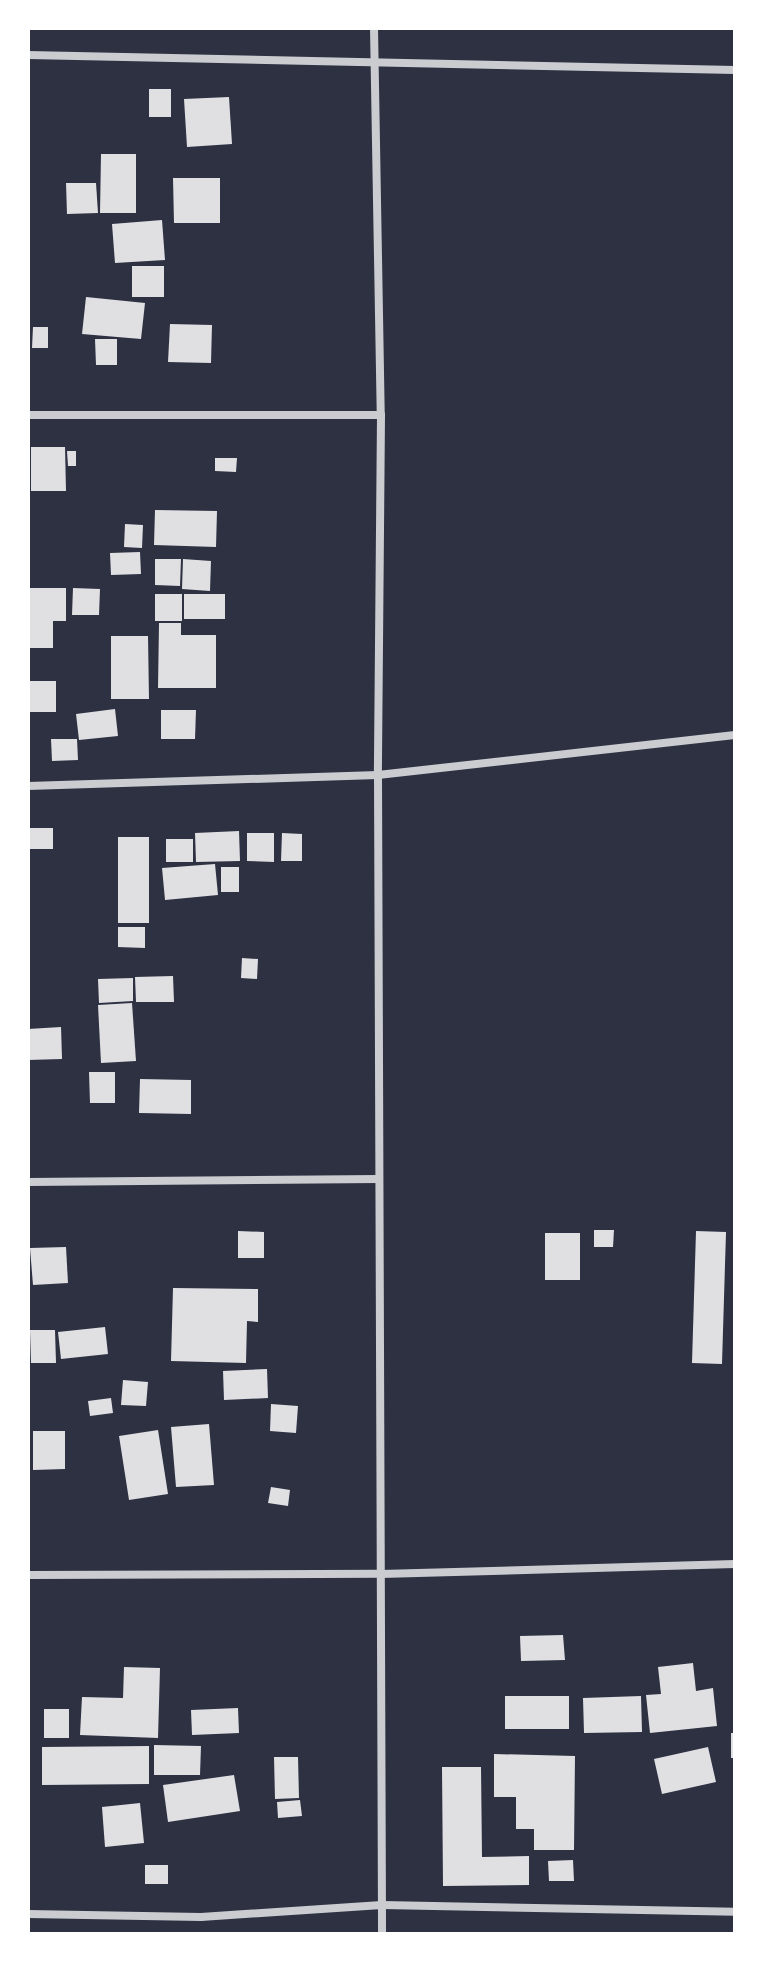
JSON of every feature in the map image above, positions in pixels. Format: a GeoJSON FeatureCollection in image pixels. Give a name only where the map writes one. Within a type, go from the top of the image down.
{"type":"FeatureCollection","features":[{"type":"Feature","properties":{"kind":"street"},"geometry":{"type":"LineString","coordinates":[[374,28],[381,415],[378,775],[382,1934]]}},
{"type":"Feature","properties":{"kind":"street"},"geometry":{"type":"LineString","coordinates":[[28,55],[375,59],[735,70]]}},
{"type":"Feature","properties":{"kind":"street"},"geometry":{"type":"LineString","coordinates":[[28,415],[381,415]]}},
{"type":"Feature","properties":{"kind":"street"},"geometry":{"type":"LineString","coordinates":[[28,786],[378,775],[735,735]]}},
{"type":"Feature","properties":{"kind":"street"},"geometry":{"type":"LineString","coordinates":[[28,1182],[379,1179]]}},
{"type":"Feature","properties":{"kind":"street"},"geometry":{"type":"LineString","coordinates":[[28,1575],[381,1574],[735,1564]]}},
{"type":"Feature","properties":{"kind":"street"},"geometry":{"type":"LineString","coordinates":[[28,1914],[138,1918],[382,1905],[735,1912]]}},
{"type":"Feature","properties":{"kind":"building"},"geometry":{"type":"Polygon","coordinates":[[[149,89],[171,89],[171,117],[149,117],[149,89]]]}},
{"type":"Feature","properties":{"kind":"building"},"geometry":{"type":"Polygon","coordinates":[[[229,97],[232,144],[187,147],[184,99],[229,97]]]}},
{"type":"Feature","properties":{"kind":"building"},"geometry":{"type":"Polygon","coordinates":[[[101,154],[136,154],[136,213],[100,213],[101,154]]]}},
{"type":"Feature","properties":{"kind":"building"},"geometry":{"type":"Polygon","coordinates":[[[173,178],[220,178],[220,223],[174,223],[173,178]]]}},
{"type":"Feature","properties":{"kind":"building"},"geometry":{"type":"Polygon","coordinates":[[[66,183],[96,183],[98,213],[67,214],[66,183]]]}},
{"type":"Feature","properties":{"kind":"building"},"geometry":{"type":"Polygon","coordinates":[[[162,220],[165,260],[115,263],[112,224],[162,220]]]}},
{"type":"Feature","properties":{"kind":"building"},"geometry":{"type":"Polygon","coordinates":[[[132,266],[164,266],[164,297],[132,297],[132,266]]]}},
{"type":"Feature","properties":{"kind":"building"},"geometry":{"type":"Polygon","coordinates":[[[86,297],[145,303],[141,339],[82,334],[86,297]]]}},
{"type":"Feature","properties":{"kind":"building"},"geometry":{"type":"Polygon","coordinates":[[[170,324],[212,325],[211,363],[168,362],[170,324]]]}},
{"type":"Feature","properties":{"kind":"building"},"geometry":{"type":"Polygon","coordinates":[[[33,327],[48,327],[48,348],[32,348],[33,327]]]}},
{"type":"Feature","properties":{"kind":"building"},"geometry":{"type":"Polygon","coordinates":[[[95,339],[117,339],[117,365],[96,365],[95,339]]]}},
{"type":"Feature","properties":{"kind":"building"},"geometry":{"type":"Polygon","coordinates":[[[31,447],[65,447],[66,491],[31,491],[31,447]]]}},
{"type":"Feature","properties":{"kind":"building"},"geometry":{"type":"Polygon","coordinates":[[[67,451],[76,451],[76,466],[68,466],[67,451]]]}},
{"type":"Feature","properties":{"kind":"building"},"geometry":{"type":"Polygon","coordinates":[[[215,458],[237,458],[236,472],[215,471],[215,458]]]}},
{"type":"Feature","properties":{"kind":"building"},"geometry":{"type":"Polygon","coordinates":[[[155,510],[217,511],[216,547],[154,545],[155,510]]]}},
{"type":"Feature","properties":{"kind":"building"},"geometry":{"type":"Polygon","coordinates":[[[125,524],[143,525],[142,548],[124,547],[125,524]]]}},
{"type":"Feature","properties":{"kind":"building"},"geometry":{"type":"Polygon","coordinates":[[[140,552],[141,574],[111,575],[110,553],[140,552]]]}},
{"type":"Feature","properties":{"kind":"building"},"geometry":{"type":"Polygon","coordinates":[[[155,559],[181,559],[180,586],[155,585],[155,559]]]}},
{"type":"Feature","properties":{"kind":"building"},"geometry":{"type":"Polygon","coordinates":[[[183,559],[211,561],[210,591],[182,589],[183,559]]]}},
{"type":"Feature","properties":{"kind":"building"},"geometry":{"type":"Polygon","coordinates":[[[28,588],[66,588],[66,621],[53,621],[53,648],[28,648],[28,588]]]}},
{"type":"Feature","properties":{"kind":"building"},"geometry":{"type":"Polygon","coordinates":[[[73,588],[100,589],[99,615],[72,615],[73,588]]]}},
{"type":"Feature","properties":{"kind":"building"},"geometry":{"type":"Polygon","coordinates":[[[155,594],[182,594],[182,621],[155,621],[155,594]]]}},
{"type":"Feature","properties":{"kind":"building"},"geometry":{"type":"Polygon","coordinates":[[[184,594],[225,594],[225,619],[184,619],[184,594]]]}},
{"type":"Feature","properties":{"kind":"building"},"geometry":{"type":"Polygon","coordinates":[[[159,623],[181,623],[181,635],[216,635],[216,688],[158,688],[159,623]]]}},
{"type":"Feature","properties":{"kind":"building"},"geometry":{"type":"Polygon","coordinates":[[[111,636],[148,636],[149,699],[111,699],[111,636]]]}},
{"type":"Feature","properties":{"kind":"building"},"geometry":{"type":"Polygon","coordinates":[[[28,681],[56,681],[56,712],[28,712],[28,681]]]}},
{"type":"Feature","properties":{"kind":"building"},"geometry":{"type":"Polygon","coordinates":[[[115,709],[118,736],[79,740],[76,714],[115,709]]]}},
{"type":"Feature","properties":{"kind":"building"},"geometry":{"type":"Polygon","coordinates":[[[161,710],[196,710],[195,739],[161,739],[161,710]]]}},
{"type":"Feature","properties":{"kind":"building"},"geometry":{"type":"Polygon","coordinates":[[[51,739],[77,739],[78,760],[52,761],[51,739]]]}},
{"type":"Feature","properties":{"kind":"building"},"geometry":{"type":"Polygon","coordinates":[[[30,828],[53,828],[53,849],[30,849],[30,828]]]}},
{"type":"Feature","properties":{"kind":"building"},"geometry":{"type":"Polygon","coordinates":[[[239,831],[240,861],[196,862],[195,833],[239,831]]]}},
{"type":"Feature","properties":{"kind":"building"},"geometry":{"type":"Polygon","coordinates":[[[247,833],[274,833],[274,862],[247,861],[247,833]]]}},
{"type":"Feature","properties":{"kind":"building"},"geometry":{"type":"Polygon","coordinates":[[[282,833],[302,834],[302,861],[281,861],[282,833]]]}},
{"type":"Feature","properties":{"kind":"building"},"geometry":{"type":"Polygon","coordinates":[[[118,837],[149,837],[149,923],[118,923],[118,837]]]}},
{"type":"Feature","properties":{"kind":"building"},"geometry":{"type":"Polygon","coordinates":[[[166,839],[193,839],[193,862],[166,862],[166,839]]]}},
{"type":"Feature","properties":{"kind":"building"},"geometry":{"type":"Polygon","coordinates":[[[215,864],[218,895],[165,900],[162,868],[215,864]]]}},
{"type":"Feature","properties":{"kind":"building"},"geometry":{"type":"Polygon","coordinates":[[[221,867],[239,867],[239,892],[221,892],[221,867]]]}},
{"type":"Feature","properties":{"kind":"building"},"geometry":{"type":"Polygon","coordinates":[[[118,927],[145,927],[145,948],[118,947],[118,927]]]}},
{"type":"Feature","properties":{"kind":"building"},"geometry":{"type":"Polygon","coordinates":[[[242,958],[258,959],[257,979],[241,978],[242,958]]]}},
{"type":"Feature","properties":{"kind":"building"},"geometry":{"type":"Polygon","coordinates":[[[173,976],[174,1002],[136,1002],[135,977],[173,976]]]}},
{"type":"Feature","properties":{"kind":"building"},"geometry":{"type":"Polygon","coordinates":[[[133,978],[133,1001],[99,1003],[98,979],[133,978]]]}},
{"type":"Feature","properties":{"kind":"building"},"geometry":{"type":"Polygon","coordinates":[[[132,1003],[136,1061],[101,1063],[98,1005],[132,1003]]]}},
{"type":"Feature","properties":{"kind":"building"},"geometry":{"type":"Polygon","coordinates":[[[61,1027],[62,1059],[28,1060],[28,1029],[61,1027]]]}},
{"type":"Feature","properties":{"kind":"building"},"geometry":{"type":"Polygon","coordinates":[[[89,1072],[115,1072],[115,1103],[90,1103],[89,1072]]]}},
{"type":"Feature","properties":{"kind":"building"},"geometry":{"type":"Polygon","coordinates":[[[140,1079],[191,1080],[191,1114],[139,1113],[140,1079]]]}},
{"type":"Feature","properties":{"kind":"building"},"geometry":{"type":"Polygon","coordinates":[[[594,1230],[614,1230],[613,1247],[594,1247],[594,1230]]]}},
{"type":"Feature","properties":{"kind":"building"},"geometry":{"type":"Polygon","coordinates":[[[238,1231],[264,1232],[264,1258],[238,1258],[238,1231]]]}},
{"type":"Feature","properties":{"kind":"building"},"geometry":{"type":"Polygon","coordinates":[[[696,1231],[726,1232],[722,1364],[692,1363],[696,1231]]]}},
{"type":"Feature","properties":{"kind":"building"},"geometry":{"type":"Polygon","coordinates":[[[545,1233],[580,1233],[580,1280],[545,1280],[545,1233]]]}},
{"type":"Feature","properties":{"kind":"building"},"geometry":{"type":"Polygon","coordinates":[[[66,1247],[68,1283],[33,1285],[30,1248],[66,1247]]]}},
{"type":"Feature","properties":{"kind":"building"},"geometry":{"type":"Polygon","coordinates":[[[173,1288],[258,1289],[258,1322],[247,1321],[246,1363],[171,1361],[173,1288]]]}},
{"type":"Feature","properties":{"kind":"building"},"geometry":{"type":"Polygon","coordinates":[[[105,1327],[108,1354],[61,1359],[58,1332],[105,1327]]]}},
{"type":"Feature","properties":{"kind":"building"},"geometry":{"type":"Polygon","coordinates":[[[30,1330],[55,1330],[56,1363],[31,1363],[30,1330]]]}},
{"type":"Feature","properties":{"kind":"building"},"geometry":{"type":"Polygon","coordinates":[[[267,1369],[268,1398],[224,1400],[223,1371],[267,1369]]]}},
{"type":"Feature","properties":{"kind":"building"},"geometry":{"type":"Polygon","coordinates":[[[123,1380],[148,1382],[146,1406],[121,1405],[123,1380]]]}},
{"type":"Feature","properties":{"kind":"building"},"geometry":{"type":"Polygon","coordinates":[[[111,1398],[113,1413],[90,1416],[88,1401],[111,1398]]]}},
{"type":"Feature","properties":{"kind":"building"},"geometry":{"type":"Polygon","coordinates":[[[271,1404],[298,1406],[296,1433],[270,1431],[271,1404]]]}},
{"type":"Feature","properties":{"kind":"building"},"geometry":{"type":"Polygon","coordinates":[[[209,1424],[214,1485],[176,1487],[171,1427],[209,1424]]]}},
{"type":"Feature","properties":{"kind":"building"},"geometry":{"type":"Polygon","coordinates":[[[158,1430],[168,1494],[129,1500],[119,1436],[158,1430]]]}},
{"type":"Feature","properties":{"kind":"building"},"geometry":{"type":"Polygon","coordinates":[[[33,1431],[65,1431],[65,1469],[33,1470],[33,1431]]]}},
{"type":"Feature","properties":{"kind":"building"},"geometry":{"type":"Polygon","coordinates":[[[271,1487],[290,1490],[288,1506],[268,1503],[271,1487]]]}},
{"type":"Feature","properties":{"kind":"building"},"geometry":{"type":"Polygon","coordinates":[[[563,1635],[565,1660],[521,1661],[520,1636],[563,1635]]]}},
{"type":"Feature","properties":{"kind":"building"},"geometry":{"type":"Polygon","coordinates":[[[693,1663],[696,1691],[713,1688],[717,1726],[650,1733],[646,1695],[661,1694],[658,1667],[693,1663]]]}},
{"type":"Feature","properties":{"kind":"building"},"geometry":{"type":"Polygon","coordinates":[[[124,1667],[160,1668],[158,1738],[80,1735],[82,1697],[123,1698],[124,1667]]]}},
{"type":"Feature","properties":{"kind":"building"},"geometry":{"type":"Polygon","coordinates":[[[505,1696],[569,1696],[569,1729],[505,1729],[505,1696]]]}},
{"type":"Feature","properties":{"kind":"building"},"geometry":{"type":"Polygon","coordinates":[[[641,1696],[642,1732],[584,1733],[583,1698],[641,1696]]]}},
{"type":"Feature","properties":{"kind":"building"},"geometry":{"type":"Polygon","coordinates":[[[238,1708],[239,1733],[192,1735],[191,1710],[238,1708]]]}},
{"type":"Feature","properties":{"kind":"building"},"geometry":{"type":"Polygon","coordinates":[[[44,1709],[69,1709],[69,1738],[44,1738],[44,1709]]]}},
{"type":"Feature","properties":{"kind":"building"},"geometry":{"type":"Polygon","coordinates":[[[731,1733],[735,1733],[735,1758],[731,1758],[731,1733]]]}},
{"type":"Feature","properties":{"kind":"building"},"geometry":{"type":"Polygon","coordinates":[[[154,1745],[201,1746],[200,1775],[154,1775],[154,1745]]]}},
{"type":"Feature","properties":{"kind":"building"},"geometry":{"type":"Polygon","coordinates":[[[149,1746],[149,1784],[42,1785],[42,1747],[149,1746]]]}},
{"type":"Feature","properties":{"kind":"building"},"geometry":{"type":"Polygon","coordinates":[[[708,1747],[716,1782],[662,1794],[654,1759],[708,1747]]]}},
{"type":"Feature","properties":{"kind":"building"},"geometry":{"type":"Polygon","coordinates":[[[494,1754],[575,1756],[574,1850],[534,1850],[534,1829],[516,1829],[516,1797],[494,1797],[494,1754]]]}},
{"type":"Feature","properties":{"kind":"building"},"geometry":{"type":"Polygon","coordinates":[[[274,1757],[298,1757],[299,1798],[275,1799],[274,1757]]]}},
{"type":"Feature","properties":{"kind":"building"},"geometry":{"type":"Polygon","coordinates":[[[442,1767],[481,1767],[482,1857],[529,1856],[529,1885],[443,1886],[442,1767]]]}},
{"type":"Feature","properties":{"kind":"building"},"geometry":{"type":"Polygon","coordinates":[[[234,1775],[240,1811],[168,1822],[163,1785],[234,1775]]]}},
{"type":"Feature","properties":{"kind":"building"},"geometry":{"type":"Polygon","coordinates":[[[300,1800],[302,1816],[278,1818],[277,1802],[300,1800]]]}},
{"type":"Feature","properties":{"kind":"building"},"geometry":{"type":"Polygon","coordinates":[[[140,1803],[144,1843],[105,1847],[102,1807],[140,1803]]]}},
{"type":"Feature","properties":{"kind":"building"},"geometry":{"type":"Polygon","coordinates":[[[573,1860],[574,1881],[549,1881],[548,1861],[573,1860]]]}},
{"type":"Feature","properties":{"kind":"building"},"geometry":{"type":"Polygon","coordinates":[[[145,1865],[168,1865],[168,1884],[145,1884],[145,1865]]]}}]}
